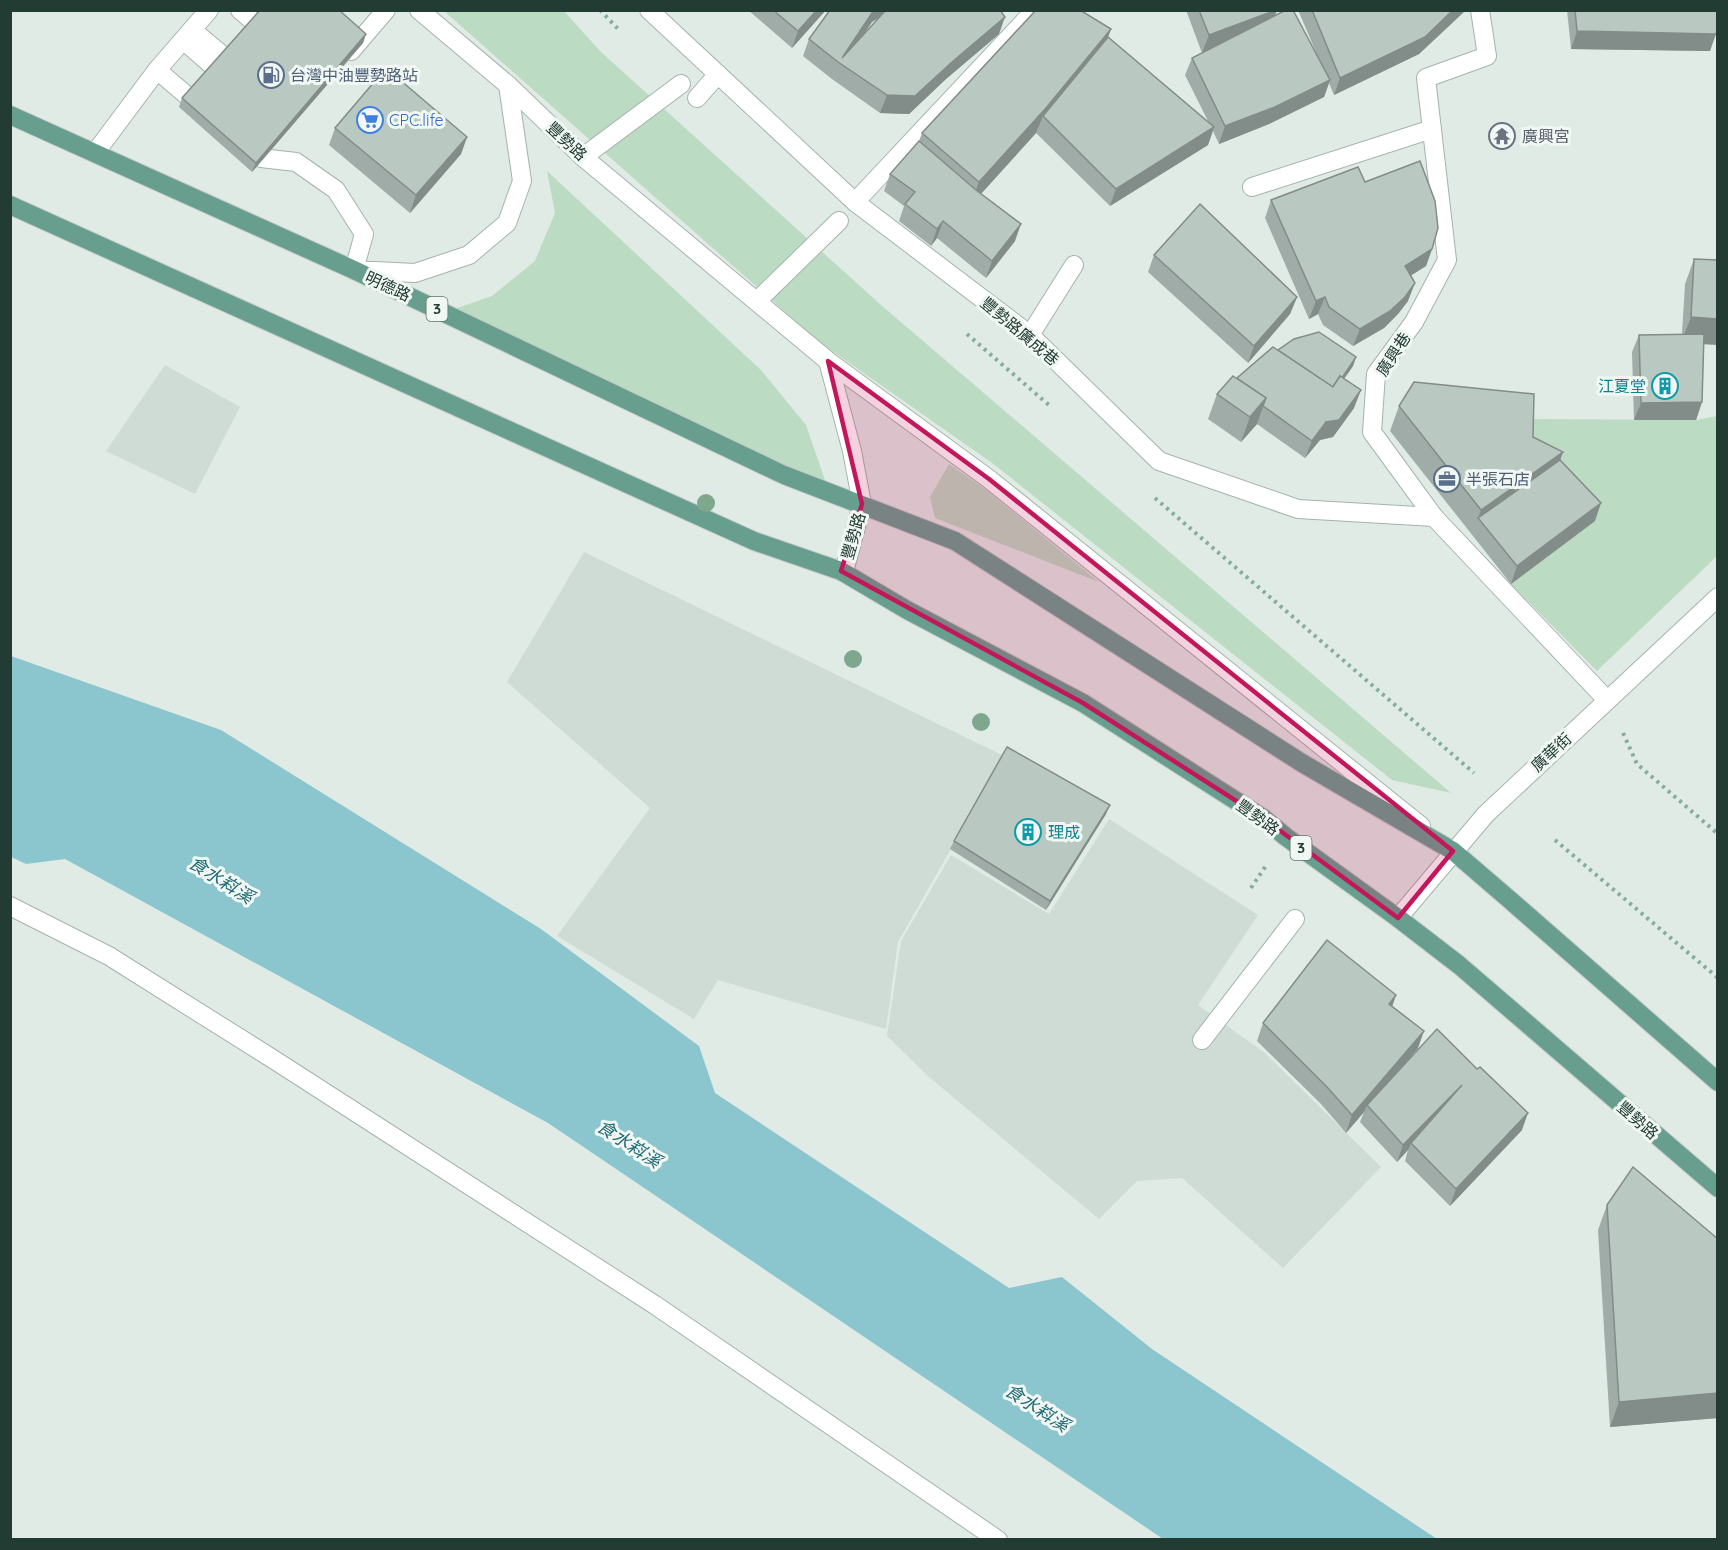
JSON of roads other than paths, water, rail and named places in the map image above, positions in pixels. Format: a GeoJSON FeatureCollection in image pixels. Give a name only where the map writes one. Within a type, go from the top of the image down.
{"type":"FeatureCollection","features":[{"type":"Feature","properties":{"kind":"main road","name":"明德路"},"geometry":{"type":"LineString","coordinates":[[10,115],[354,270],[784,475],[862,504]]}},
{"type":"Feature","properties":{"kind":"main road","name":"3"},"geometry":{"type":"LineString","coordinates":[[10,205],[754,541],[841,571]]}},
{"type":"Feature","properties":{"kind":"main road","name":"豐勢路"},"geometry":{"type":"LineString","coordinates":[[862,504],[955,541],[1302,763],[1453,851],[1718,1082]]}},
{"type":"Feature","properties":{"kind":"main road","name":"豐勢路"},"geometry":{"type":"LineString","coordinates":[[841,571],[908,610],[1083,703],[1263,818],[1459,965],[1718,1188]]}},
{"type":"Feature","properties":{"kind":"street"},"geometry":{"type":"LineString","coordinates":[[94,153],[208,10]]}},
{"type":"Feature","properties":{"kind":"street"},"geometry":{"type":"LineString","coordinates":[[240,10],[283,39],[260,10]]}},
{"type":"Feature","properties":{"kind":"street"},"geometry":{"type":"LineString","coordinates":[[340,64],[386,10]]}},
{"type":"Feature","properties":{"kind":"street","name":"豐勢路"},"geometry":{"type":"LineString","coordinates":[[419,10],[508,85],[583,157],[828,361],[989,478],[1453,851]]}},
{"type":"Feature","properties":{"kind":"street","name":"豐勢路廣成巷"},"geometry":{"type":"LineString","coordinates":[[649,10],[855,202],[1030,335],[1159,461],[1298,509],[1434,517]]}},
{"type":"Feature","properties":{"kind":"street","name":"廣興巷"},"geometry":{"type":"LineString","coordinates":[[1480,10],[1487,56],[1426,78],[1447,260],[1414,322],[1376,374],[1372,432],[1434,517],[1607,700]]}},
{"type":"Feature","properties":{"kind":"street"},"geometry":{"type":"LineString","coordinates":[[855,202],[1038,11]]}},
{"type":"Feature","properties":{"kind":"street"},"geometry":{"type":"LineString","coordinates":[[344,25],[361,39]]}},
{"type":"Feature","properties":{"kind":"street"},"geometry":{"type":"LineString","coordinates":[[188,35],[248,86]]}},
{"type":"Feature","properties":{"kind":"street"},"geometry":{"type":"LineString","coordinates":[[158,70],[218,121]]}},
{"type":"Feature","properties":{"kind":"street"},"geometry":{"type":"LineString","coordinates":[[697,98],[718,74]]}},
{"type":"Feature","properties":{"kind":"street"},"geometry":{"type":"LineString","coordinates":[[583,157],[681,84]]}},
{"type":"Feature","properties":{"kind":"street"},"geometry":{"type":"LineString","coordinates":[[235,136],[261,158],[296,162],[336,190],[364,234],[354,270],[415,273],[469,255],[507,223],[522,181],[508,85]]}},
{"type":"Feature","properties":{"kind":"street"},"geometry":{"type":"LineString","coordinates":[[1252,187],[1432,129]]}},
{"type":"Feature","properties":{"kind":"street"},"geometry":{"type":"LineString","coordinates":[[261,158],[273,143]]}},
{"type":"Feature","properties":{"kind":"street"},"geometry":{"type":"LineString","coordinates":[[757,301],[839,221]]}},
{"type":"Feature","properties":{"kind":"street"},"geometry":{"type":"LineString","coordinates":[[1030,335],[1074,266]]}},
{"type":"Feature","properties":{"kind":"street","name":"豐勢路"},"geometry":{"type":"LineString","coordinates":[[828,361],[852,451],[862,504],[846,564],[841,571]]}},
{"type":"Feature","properties":{"kind":"street","name":"廣華街"},"geometry":{"type":"LineString","coordinates":[[1398,918],[1486,813],[1718,597]]}},
{"type":"Feature","properties":{"kind":"street"},"geometry":{"type":"LineString","coordinates":[[10,906],[109,956],[306,1080],[655,1305],[998,1539]]}},
{"type":"Feature","properties":{"kind":"street"},"geometry":{"type":"LineString","coordinates":[[1202,1040],[1295,919]]}},
{"type":"Feature","properties":{"kind":"water","name":"食水嵙溪"},"geometry":{"type":"Polygon","coordinates":[[[11,656],[221,730],[541,929],[699,1046],[715,1093],[1009,1288],[1062,1277],[1152,1349],[1437,1539],[1163,1539],[548,1123],[65,859],[26,864],[11,857],[11,656]]]}},
{"type":"Feature","properties":{"kind":"place","name":"台灣中油豐勢路站"},"geometry":{"type":"Point","coordinates":[271,75]}},
{"type":"Feature","properties":{"kind":"place","name":"CPC.life"},"geometry":{"type":"Point","coordinates":[370,120]}},
{"type":"Feature","properties":{"kind":"place","name":"廣興宮"},"geometry":{"type":"Point","coordinates":[1502,136]}},
{"type":"Feature","properties":{"kind":"place","name":"江夏堂"},"geometry":{"type":"Point","coordinates":[1665,386]}},
{"type":"Feature","properties":{"kind":"place","name":"半張石店"},"geometry":{"type":"Point","coordinates":[1447,479]}},
{"type":"Feature","properties":{"kind":"place","name":"理成"},"geometry":{"type":"Point","coordinates":[1028,832]}}]}
